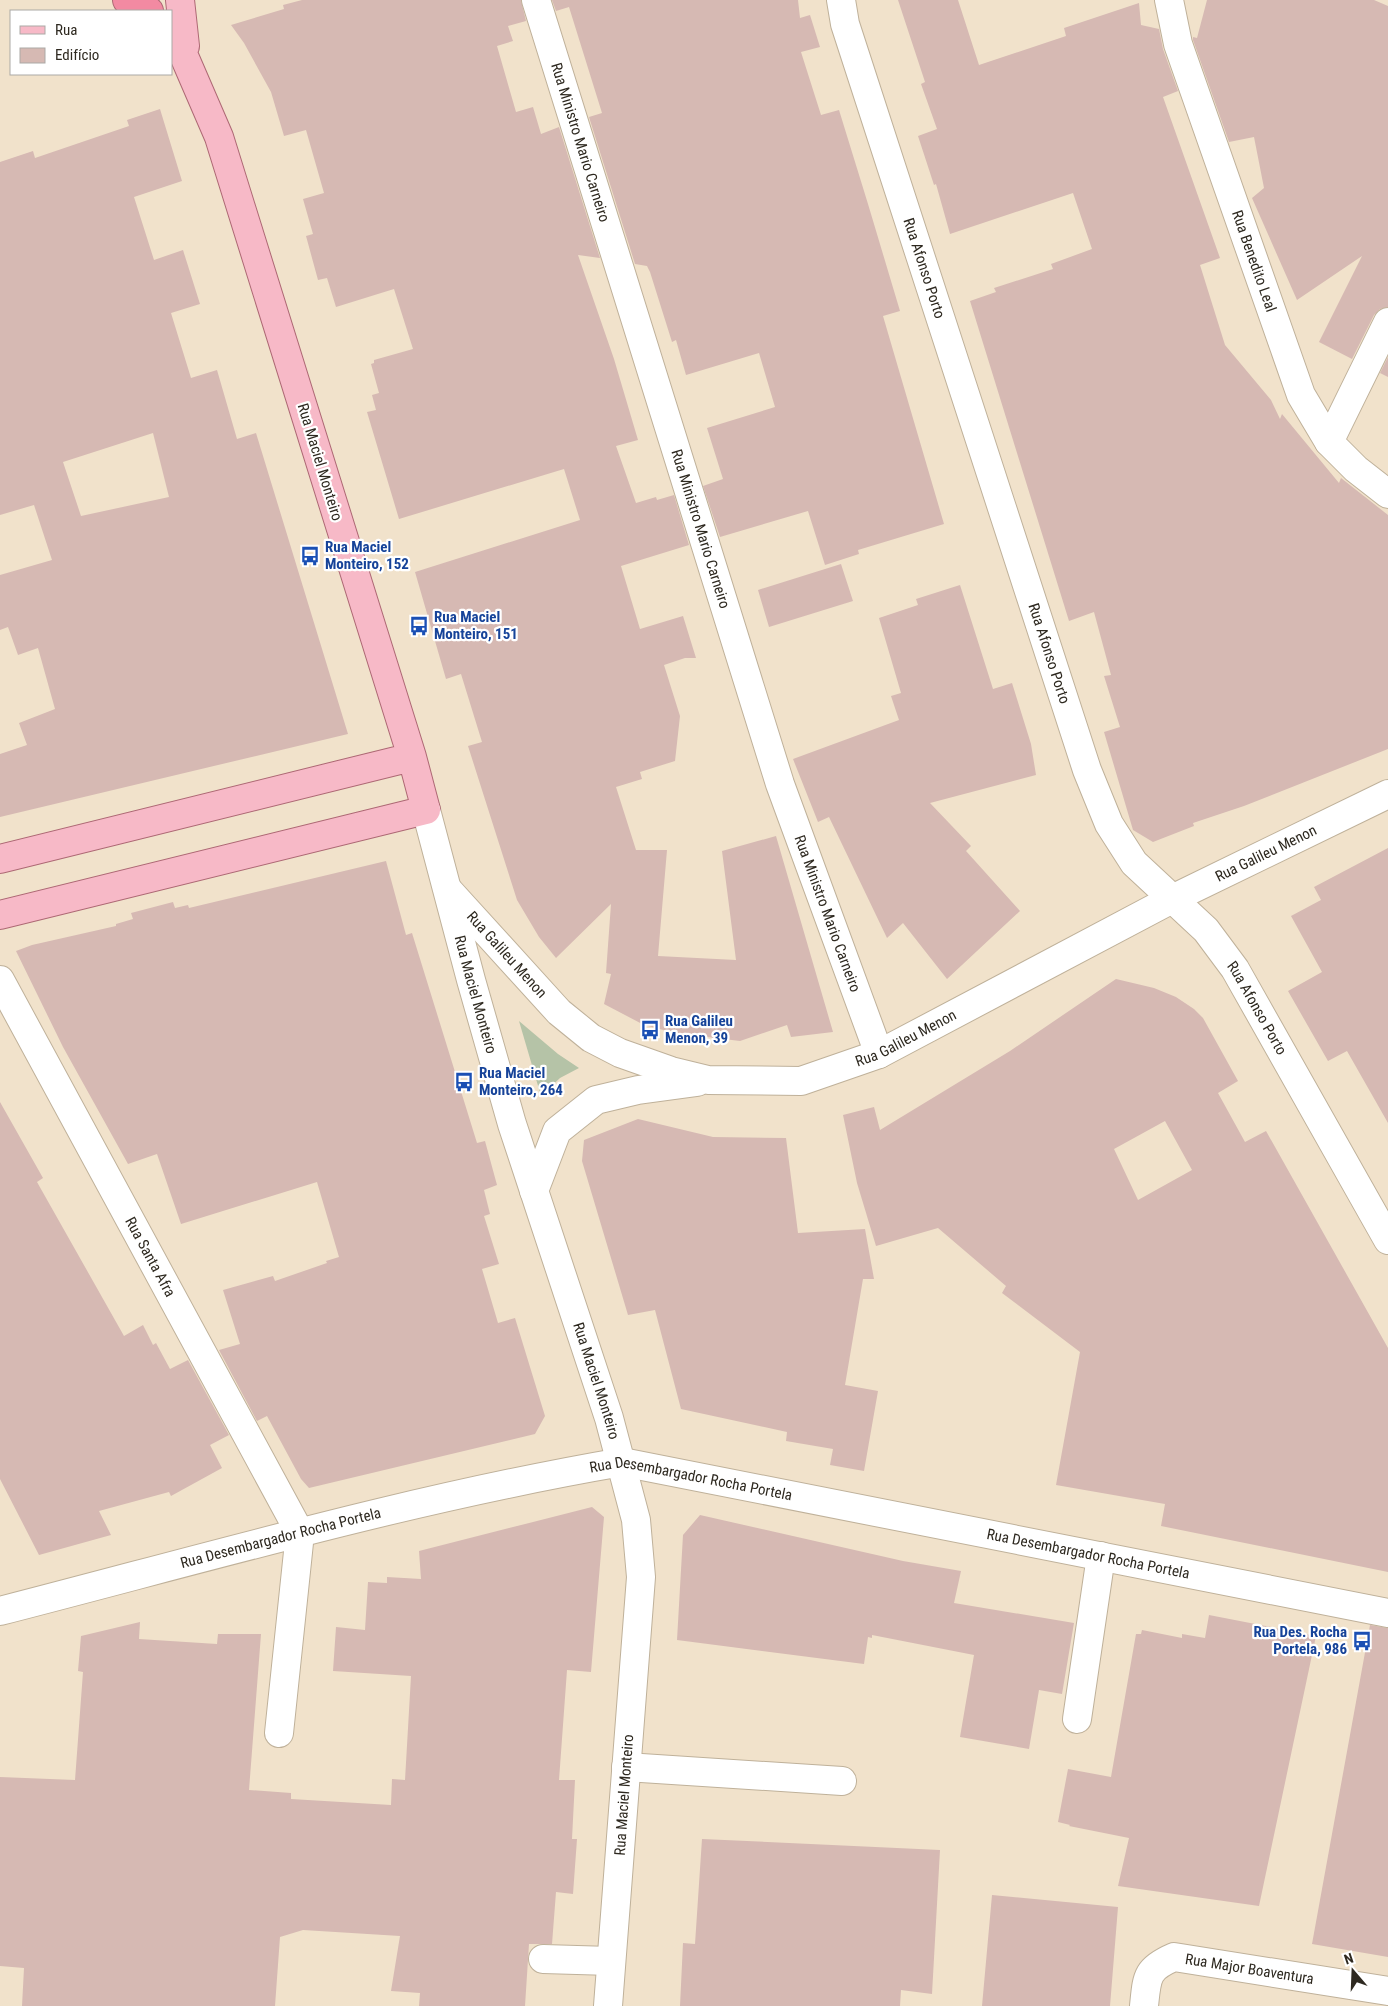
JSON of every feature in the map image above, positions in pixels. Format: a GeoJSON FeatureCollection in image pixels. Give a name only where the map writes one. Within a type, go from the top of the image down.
{"type":"FeatureCollection","features":[{"type":"Feature","properties":{"kind":"highway"},"geometry":{"type":"LineString","coordinates":[[126,0],[147,10]]}},
{"type":"Feature","properties":{"kind":"main road","name":"Rua Maciel Monteiro"},"geometry":{"type":"LineString","coordinates":[[180,0],[187,62]]}},
{"type":"Feature","properties":{"kind":"main road","name":"Rua Maciel Monteiro"},"geometry":{"type":"LineString","coordinates":[[172,28],[219,137],[412,757],[426,810]]}},
{"type":"Feature","properties":{"kind":"main road"},"geometry":{"type":"LineString","coordinates":[[0,859],[412,757]]}},
{"type":"Feature","properties":{"kind":"main road"},"geometry":{"type":"LineString","coordinates":[[0,915],[426,810]]}},
{"type":"Feature","properties":{"kind":"street","name":"Rua Ministro Mario Carneiro"},"geometry":{"type":"LineString","coordinates":[[536,0],[780,784],[878,1054]]}},
{"type":"Feature","properties":{"kind":"street","name":"Rua Afonso Porto"},"geometry":{"type":"LineString","coordinates":[[841,0],[845,24],[1086,770],[1109,824],[1134,863],[1206,930],[1235,969],[1388,1240]]}},
{"type":"Feature","properties":{"kind":"street","name":"Rua Benedito Leal"},"geometry":{"type":"LineString","coordinates":[[1169,0],[1178,44],[1301,395],[1329,442],[1356,469],[1388,494]]}},
{"type":"Feature","properties":{"kind":"street"},"geometry":{"type":"LineString","coordinates":[[1329,442],[1388,322]]}},
{"type":"Feature","properties":{"kind":"street","name":"Rua Galileu Menon"},"geometry":{"type":"LineString","coordinates":[[446,888],[559,1012],[591,1038],[620,1053],[642,1061],[708,1080],[801,1081],[878,1054],[1172,899],[1388,794]]}},
{"type":"Feature","properties":{"kind":"street","name":"Rua Maciel Monteiro"},"geometry":{"type":"LineString","coordinates":[[426,810],[498,1076],[609,1418],[636,1520],[641,1577],[608,2006]]}},
{"type":"Feature","properties":{"kind":"street","name":"Rua Santa Afra"},"geometry":{"type":"LineString","coordinates":[[0,980],[300,1533]]}},
{"type":"Feature","properties":{"kind":"street"},"geometry":{"type":"LineString","coordinates":[[534,1191],[557,1131],[596,1100],[638,1090],[708,1080]]}},
{"type":"Feature","properties":{"kind":"street","name":"Rua Desembargador Rocha Portela"},"geometry":{"type":"LineString","coordinates":[[0,1611],[300,1533],[531,1478],[622,1462],[1388,1613]]}},
{"type":"Feature","properties":{"kind":"street"},"geometry":{"type":"LineString","coordinates":[[279,1733],[300,1533]]}},
{"type":"Feature","properties":{"kind":"street"},"geometry":{"type":"LineString","coordinates":[[1077,1719],[1101,1556]]}},
{"type":"Feature","properties":{"kind":"street"},"geometry":{"type":"LineString","coordinates":[[626,1767],[842,1781]]}},
{"type":"Feature","properties":{"kind":"street","name":"Rua Major Boaventura"},"geometry":{"type":"LineString","coordinates":[[1144,2006],[1147,1978],[1160,1963],[1174,1957],[1388,1991]]}},
{"type":"Feature","properties":{"kind":"street"},"geometry":{"type":"LineString","coordinates":[[543,1959],[611,1961]]}},
{"type":"Feature","properties":{"kind":"green space"},"geometry":{"type":"Polygon","coordinates":[[[519,1021],[558,1054],[579,1068],[560,1078],[541,1096],[519,1021]]]}},
{"type":"Feature","properties":{"kind":"building"},"geometry":{"type":"Polygon","coordinates":[[[302,0],[521,0],[526,21],[508,26],[513,41],[497,46],[516,112],[533,107],[541,134],[559,127],[600,258],[578,255],[614,359],[638,440],[616,446],[636,503],[656,497],[657,500],[674,495],[689,545],[621,566],[640,629],[683,616],[696,658],[685,658],[664,665],[680,716],[675,761],[640,772],[642,779],[616,787],[636,850],[667,850],[658,956],[736,960],[722,851],[776,836],[833,1032],[791,1037],[787,1025],[740,1041],[675,1033],[644,1025],[604,1004],[611,974],[606,973],[611,904],[556,958],[539,937],[517,900],[468,746],[482,742],[461,674],[446,679],[415,572],[580,520],[564,469],[399,519],[367,412],[376,410],[372,395],[379,393],[371,364],[374,363],[374,360],[413,349],[394,289],[336,307],[327,278],[318,280],[306,236],[313,234],[303,199],[324,193],[306,130],[284,136],[271,92],[244,43],[231,25],[284,9],[283,5],[302,0]]]}},
{"type":"Feature","properties":{"kind":"building"},"geometry":{"type":"Polygon","coordinates":[[[552,0],[798,0],[800,18],[810,15],[820,47],[801,52],[821,115],[839,110],[868,204],[900,311],[883,316],[944,524],[858,550],[859,554],[825,565],[808,511],[720,537],[703,486],[723,479],[707,428],[775,407],[759,353],[686,375],[676,340],[672,342],[650,272],[647,266],[635,264],[589,117],[602,113],[569,7],[556,11],[552,0]]]}},
{"type":"Feature","properties":{"kind":"building"},"geometry":{"type":"Polygon","coordinates":[[[898,0],[958,0],[979,65],[1066,36],[1064,28],[1139,3],[1141,25],[1159,29],[1163,49],[1178,91],[1163,97],[1220,258],[1200,265],[1225,345],[1271,400],[1280,419],[1282,414],[1339,483],[1341,478],[1388,515],[1388,749],[1244,806],[1193,823],[1194,826],[1153,842],[1133,830],[1104,732],[1120,727],[1104,676],[1111,675],[1094,612],[1069,621],[970,301],[996,292],[994,288],[1053,269],[1051,264],[1092,249],[1073,193],[950,234],[936,184],[934,185],[918,136],[937,129],[921,84],[925,82],[898,0]]]}},
{"type":"Feature","properties":{"kind":"building"},"geometry":{"type":"Polygon","coordinates":[[[1207,0],[1374,0],[1388,6],[1388,307],[1380,309],[1374,315],[1352,359],[1319,342],[1362,256],[1297,300],[1252,198],[1264,188],[1254,137],[1229,142],[1193,40],[1193,37],[1197,38],[1207,0]]]}},
{"type":"Feature","properties":{"kind":"building"},"geometry":{"type":"Polygon","coordinates":[[[160,109],[182,181],[134,197],[154,260],[183,250],[200,304],[171,313],[191,378],[217,370],[237,439],[256,433],[348,734],[0,817],[0,754],[27,745],[19,723],[55,709],[38,648],[18,655],[8,627],[0,630],[0,575],[52,560],[34,505],[0,515],[0,162],[33,151],[35,158],[129,126],[127,120],[160,109]],[[153,433],[63,462],[81,516],[169,497],[153,433]]]}},
{"type":"Feature","properties":{"kind":"building"},"geometry":{"type":"Polygon","coordinates":[[[1388,357],[1388,377],[1380,373],[1388,357]]]}},
{"type":"Feature","properties":{"kind":"building"},"geometry":{"type":"Polygon","coordinates":[[[841,564],[853,601],[769,627],[758,590],[841,564]]]}},
{"type":"Feature","properties":{"kind":"building"},"geometry":{"type":"Polygon","coordinates":[[[960,585],[993,689],[1012,683],[1031,744],[1036,775],[930,803],[971,846],[966,851],[1020,911],[947,979],[903,923],[887,938],[829,817],[818,822],[793,759],[899,720],[891,696],[901,693],[879,618],[918,605],[916,599],[960,585]]]}},
{"type":"Feature","properties":{"kind":"building"},"geometry":{"type":"Polygon","coordinates":[[[1388,848],[1388,1123],[1347,1051],[1328,1061],[1288,991],[1322,972],[1291,916],[1321,900],[1314,887],[1388,848]]]}},
{"type":"Feature","properties":{"kind":"building"},"geometry":{"type":"Polygon","coordinates":[[[386,861],[406,935],[412,933],[477,1143],[485,1141],[497,1185],[484,1190],[490,1214],[484,1216],[499,1264],[482,1269],[498,1323],[515,1318],[545,1416],[535,1434],[309,1488],[301,1479],[267,1416],[257,1421],[219,1350],[240,1344],[223,1290],[273,1276],[275,1281],[339,1257],[317,1182],[181,1224],[157,1154],[128,1164],[63,1047],[16,951],[32,945],[116,926],[116,924],[133,919],[131,913],[173,902],[175,908],[188,905],[189,908],[386,861]]]}},
{"type":"Feature","properties":{"kind":"building"},"geometry":{"type":"Polygon","coordinates":[[[1116,979],[1154,988],[1176,997],[1194,1009],[1203,1018],[1238,1081],[1218,1093],[1245,1142],[1266,1131],[1388,1348],[1388,1572],[1161,1526],[1165,1504],[1056,1485],[1080,1352],[1002,1293],[1006,1286],[938,1228],[876,1246],[857,1183],[843,1115],[874,1107],[880,1130],[1010,1051],[1116,979]],[[1165,1121],[1114,1149],[1138,1200],[1192,1170],[1165,1121]]]}},
{"type":"Feature","properties":{"kind":"building"},"geometry":{"type":"Polygon","coordinates":[[[0,1102],[43,1178],[37,1182],[124,1336],[143,1325],[153,1345],[156,1343],[170,1369],[188,1360],[229,1435],[210,1445],[222,1468],[171,1496],[169,1492],[99,1511],[111,1535],[39,1555],[0,1479],[0,1102]]]}},
{"type":"Feature","properties":{"kind":"building"},"geometry":{"type":"Polygon","coordinates":[[[638,1119],[713,1137],[786,1138],[798,1233],[865,1229],[874,1279],[863,1279],[845,1385],[878,1391],[864,1471],[830,1465],[833,1449],[786,1441],[787,1432],[681,1409],[655,1310],[628,1315],[582,1161],[584,1140],[638,1119]]]}},
{"type":"Feature","properties":{"kind":"building"},"geometry":{"type":"Polygon","coordinates":[[[592,1507],[604,1517],[591,1672],[567,1670],[559,1780],[575,1780],[572,1839],[577,1839],[573,1894],[556,1892],[552,1944],[529,1944],[525,2006],[419,2006],[420,1993],[391,1991],[400,1936],[303,1930],[280,1937],[275,2006],[22,2006],[24,1968],[0,1966],[0,1777],[75,1780],[83,1672],[78,1671],[81,1636],[140,1622],[139,1639],[217,1644],[218,1634],[261,1634],[249,1790],[291,1793],[291,1799],[391,1805],[392,1779],[405,1780],[411,1676],[333,1671],[336,1627],[365,1630],[368,1582],[387,1583],[387,1577],[421,1579],[419,1551],[592,1507]]]}},
{"type":"Feature","properties":{"kind":"building"},"geometry":{"type":"Polygon","coordinates":[[[700,1515],[903,1561],[961,1571],[954,1603],[1074,1623],[1062,1694],[1039,1690],[1029,1749],[960,1737],[974,1655],[872,1635],[872,1638],[868,1637],[864,1664],[677,1640],[683,1535],[700,1515]]]}},
{"type":"Feature","properties":{"kind":"building"},"geometry":{"type":"Polygon","coordinates":[[[1209,1615],[1316,1636],[1259,1906],[1118,1886],[1129,1838],[1058,1822],[1068,1769],[1111,1777],[1136,1634],[1141,1634],[1142,1630],[1182,1638],[1182,1634],[1205,1638],[1209,1615]]]}},
{"type":"Feature","properties":{"kind":"building"},"geometry":{"type":"Polygon","coordinates":[[[1370,1625],[1388,1628],[1388,1957],[1312,1944],[1370,1625]]]}},
{"type":"Feature","properties":{"kind":"building"},"geometry":{"type":"Polygon","coordinates":[[[702,1839],[940,1850],[932,1994],[901,1990],[900,2006],[680,2006],[683,1943],[695,1944],[702,1839]]]}},
{"type":"Feature","properties":{"kind":"building"},"geometry":{"type":"Polygon","coordinates":[[[992,1895],[1118,1907],[1110,2006],[982,2006],[992,1895]]]}},
{"type":"Feature","properties":{"kind":"place","name":"Rua Maciel Monteiro, 152"},"geometry":{"type":"Point","coordinates":[310,556]}},
{"type":"Feature","properties":{"kind":"place","name":"Rua Maciel Monteiro, 151"},"geometry":{"type":"Point","coordinates":[419,626]}},
{"type":"Feature","properties":{"kind":"place","name":"Rua Galileu Menon, 39"},"geometry":{"type":"Point","coordinates":[650,1030]}},
{"type":"Feature","properties":{"kind":"place","name":"Rua Maciel Monteiro, 264"},"geometry":{"type":"Point","coordinates":[464,1082]}},
{"type":"Feature","properties":{"kind":"place","name":"Rua Des. Rocha Portela, 986"},"geometry":{"type":"Point","coordinates":[1362,1641]}}]}
